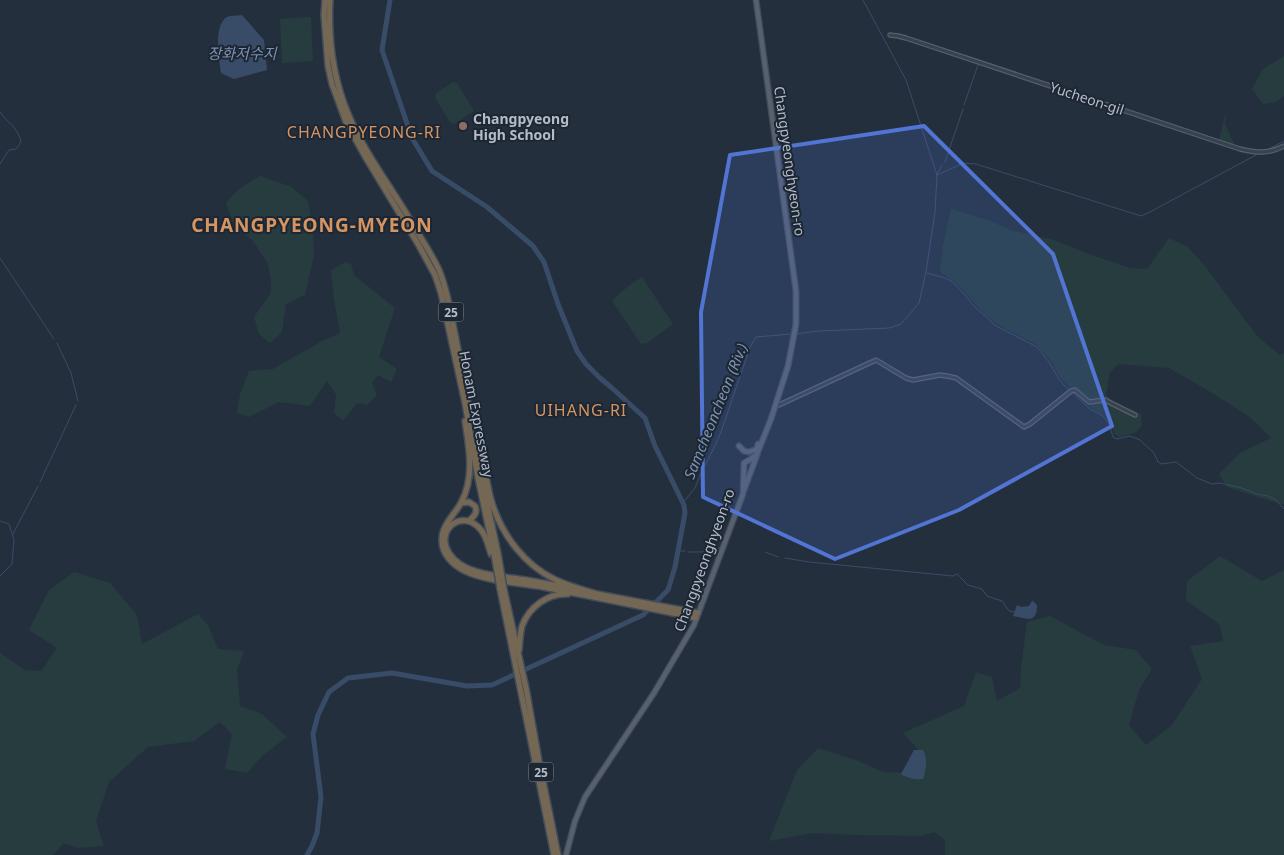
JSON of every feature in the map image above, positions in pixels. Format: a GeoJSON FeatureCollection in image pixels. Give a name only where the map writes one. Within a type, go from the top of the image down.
{"type":"FeatureCollection","features":[{"type":"Feature","properties":{"kind":"highway","name":"Honam Expressway"},"geometry":{"type":"LineString","coordinates":[[326,0],[324,15],[331,65]]}},
{"type":"Feature","properties":{"kind":"highway","name":"Honam Expressway"},"geometry":{"type":"LineString","coordinates":[[330,0],[332,84],[367,150],[407,214],[438,270],[450,310],[494,554]]}},
{"type":"Feature","properties":{"kind":"highway","name":"Honam Expressway"},"geometry":{"type":"LineString","coordinates":[[339,96],[346,122],[435,274],[441,293],[558,855]]}},
{"type":"Feature","properties":{"kind":"highway"},"geometry":{"type":"LineString","coordinates":[[465,403],[464,418],[470,458],[469,481],[467,492],[444,529],[441,538],[450,561],[465,571],[485,577],[633,600],[697,615]]}},
{"type":"Feature","properties":{"kind":"highway"},"geometry":{"type":"LineString","coordinates":[[476,446],[483,462],[490,494],[500,524],[519,552],[529,563],[542,572],[594,595]]}},
{"type":"Feature","properties":{"kind":"highway"},"geometry":{"type":"LineString","coordinates":[[461,503],[469,502],[475,506],[475,516],[469,521]]}},
{"type":"Feature","properties":{"kind":"highway"},"geometry":{"type":"LineString","coordinates":[[494,554],[482,530],[469,521],[457,521],[447,531],[445,538],[448,552],[453,558],[470,569],[663,611],[697,615]]}},
{"type":"Feature","properties":{"kind":"highway"},"geometry":{"type":"LineString","coordinates":[[516,657],[522,626],[533,608],[540,602],[554,595],[594,595]]}},
{"type":"Feature","properties":{"kind":"highway","name":"Honam Expressway"},"geometry":{"type":"LineString","coordinates":[[524,689],[554,855]]}},
{"type":"Feature","properties":{"kind":"main road","name":"Changpyeonghyeon-ro"},"geometry":{"type":"LineString","coordinates":[[566,855],[575,821],[585,797],[665,675],[694,625],[743,494],[744,463],[751,460],[756,454],[768,428],[794,343],[796,291],[756,0]]}},
{"type":"Feature","properties":{"kind":"main road"},"geometry":{"type":"LineString","coordinates":[[739,446],[749,452],[757,449],[763,434],[768,428]]}},
{"type":"Feature","properties":{"kind":"main road"},"geometry":{"type":"LineString","coordinates":[[743,494],[759,449]]}},
{"type":"Feature","properties":{"kind":"street","name":"Yucheon-gil"},"geometry":{"type":"LineString","coordinates":[[890,35],[906,38],[1250,152],[1274,151],[1284,146]]}},
{"type":"Feature","properties":{"kind":"street"},"geometry":{"type":"LineString","coordinates":[[776,405],[876,360],[906,378],[913,380],[940,375],[956,378],[1024,427],[1071,391],[1075,390],[1089,402],[1105,400],[1135,415]]}},
{"type":"Feature","properties":{"kind":"highlighted area"},"geometry":{"type":"Polygon","coordinates":[[[924,126],[1053,254],[1112,426],[959,510],[835,559],[703,497],[701,312],[730,155],[924,126]]]}},
{"type":"Feature","properties":{"kind":"green space"},"geometry":{"type":"Polygon","coordinates":[[[311,17],[313,61],[282,63],[280,19],[311,17]]]}},
{"type":"Feature","properties":{"kind":"green space"},"geometry":{"type":"Polygon","coordinates":[[[1284,56],[1284,96],[1275,102],[1263,104],[1252,89],[1263,69],[1284,56]]]}},
{"type":"Feature","properties":{"kind":"green space"},"geometry":{"type":"Polygon","coordinates":[[[453,82],[457,83],[473,109],[473,112],[454,124],[450,122],[435,98],[436,93],[453,82]]]}},
{"type":"Feature","properties":{"kind":"green space"},"geometry":{"type":"Polygon","coordinates":[[[1225,114],[1225,124],[1235,146],[1219,141],[1225,114]]]}},
{"type":"Feature","properties":{"kind":"green space"},"geometry":{"type":"Polygon","coordinates":[[[260,176],[292,187],[308,201],[313,232],[314,255],[305,295],[286,304],[282,332],[270,343],[259,334],[254,317],[271,293],[268,264],[253,241],[235,226],[226,204],[237,191],[260,176]]]}},
{"type":"Feature","properties":{"kind":"green space"},"geometry":{"type":"Polygon","coordinates":[[[951,209],[988,220],[1011,230],[1054,240],[1130,268],[1147,269],[1169,238],[1188,247],[1205,266],[1257,336],[1280,355],[1284,353],[1284,505],[1227,487],[1219,474],[1240,453],[1271,438],[1251,418],[1169,368],[1119,364],[1110,372],[1106,395],[1114,402],[1141,414],[1142,426],[1135,433],[1119,437],[1114,434],[1105,416],[1091,408],[1060,378],[1051,361],[1037,345],[1005,329],[985,315],[957,284],[940,272],[943,245],[951,209]]]}},
{"type":"Feature","properties":{"kind":"green space"},"geometry":{"type":"Polygon","coordinates":[[[346,262],[351,264],[354,275],[395,308],[379,357],[397,369],[391,382],[378,375],[372,383],[377,395],[367,405],[357,403],[343,421],[334,413],[336,395],[327,381],[310,406],[279,402],[249,417],[237,413],[240,394],[249,371],[273,369],[320,342],[340,333],[331,270],[346,262]]]}},
{"type":"Feature","properties":{"kind":"green space"},"geometry":{"type":"Polygon","coordinates":[[[642,277],[673,324],[647,343],[641,344],[612,301],[642,277]]]}},
{"type":"Feature","properties":{"kind":"green space"},"geometry":{"type":"Polygon","coordinates":[[[1220,556],[1262,581],[1284,570],[1284,855],[945,855],[945,840],[934,832],[921,836],[813,833],[769,841],[797,770],[818,748],[856,760],[883,772],[919,773],[917,748],[903,733],[964,706],[976,672],[992,677],[997,701],[1020,688],[1027,622],[1050,616],[1104,645],[1136,650],[1152,669],[1139,690],[1129,725],[1146,745],[1172,725],[1202,679],[1190,646],[1223,641],[1220,625],[1186,600],[1187,581],[1220,556]]]}},
{"type":"Feature","properties":{"kind":"green space"},"geometry":{"type":"Polygon","coordinates":[[[74,572],[110,583],[137,615],[142,644],[198,614],[208,625],[218,649],[244,651],[237,670],[240,706],[262,714],[287,737],[262,756],[247,773],[225,769],[232,734],[220,722],[194,741],[148,747],[109,782],[96,821],[104,846],[77,848],[64,843],[53,855],[0,855],[0,653],[25,670],[41,671],[57,648],[29,630],[49,590],[74,572]]]}},
{"type":"Feature","properties":{"kind":"water","name":"장화저수지"},"geometry":{"type":"Polygon","coordinates":[[[242,15],[264,40],[267,70],[234,79],[221,73],[218,35],[223,21],[227,17],[242,15]]]}},
{"type":"Feature","properties":{"kind":"water"},"geometry":{"type":"Polygon","coordinates":[[[1032,601],[1037,605],[1037,611],[1033,618],[1026,619],[1013,616],[1017,605],[1021,607],[1029,606],[1032,601]]]}},
{"type":"Feature","properties":{"kind":"water"},"geometry":{"type":"Polygon","coordinates":[[[914,750],[923,750],[926,756],[923,779],[906,777],[901,774],[914,750]]]}},
{"type":"Feature","properties":{"kind":"waterway"},"geometry":{"type":"LineString","coordinates":[[307,855],[317,833],[321,797],[313,734],[318,715],[329,692],[348,678],[392,673],[467,686],[492,685],[643,615],[668,590],[675,567],[685,513],[684,505],[655,446],[645,418],[600,378],[586,364],[577,351],[544,262],[533,246],[487,207],[432,171],[412,138],[382,50],[390,0]]}},
{"type":"Feature","properties":{"kind":"waterway","name":"Samcheoncheon (Riv.)"},"geometry":{"type":"LineString","coordinates":[[795,334],[889,328],[901,324],[919,303],[926,272],[935,212],[937,175],[906,80],[863,0]]}},
{"type":"Feature","properties":{"kind":"waterway"},"geometry":{"type":"LineString","coordinates":[[964,105],[978,65]]}},
{"type":"Feature","properties":{"kind":"waterway"},"geometry":{"type":"LineString","coordinates":[[945,162],[963,109]]}},
{"type":"Feature","properties":{"kind":"waterway"},"geometry":{"type":"LineString","coordinates":[[0,112],[15,129],[21,142],[16,149],[9,150],[0,164]]}},
{"type":"Feature","properties":{"kind":"waterway"},"geometry":{"type":"LineString","coordinates":[[1265,151],[1284,141]]}},
{"type":"Feature","properties":{"kind":"waterway"},"geometry":{"type":"LineString","coordinates":[[937,175],[964,163],[976,164],[1141,216],[1256,155]]}},
{"type":"Feature","properties":{"kind":"waterway","name":"Samcheoncheon (Riv.)"},"geometry":{"type":"LineString","coordinates":[[937,175],[942,165]]}},
{"type":"Feature","properties":{"kind":"waterway"},"geometry":{"type":"LineString","coordinates":[[0,258],[54,339]]}},
{"type":"Feature","properties":{"kind":"waterway"},"geometry":{"type":"LineString","coordinates":[[927,273],[951,281],[996,326],[1037,347],[1049,362],[1060,381],[1069,390]]}},
{"type":"Feature","properties":{"kind":"waterway","name":"Samcheoncheon (Riv.)"},"geometry":{"type":"LineString","coordinates":[[683,503],[695,488],[714,448],[750,347],[756,337],[791,334]]}},
{"type":"Feature","properties":{"kind":"waterway"},"geometry":{"type":"LineString","coordinates":[[57,343],[71,373],[78,401]]}},
{"type":"Feature","properties":{"kind":"waterway"},"geometry":{"type":"LineString","coordinates":[[1073,393],[1090,409],[1103,416],[1109,424],[1113,437],[1117,439],[1129,436],[1140,440],[1154,453],[1158,462],[1162,464],[1176,462],[1197,478],[1212,484],[1220,483],[1268,496],[1276,500],[1284,509]]}},
{"type":"Feature","properties":{"kind":"waterway"},"geometry":{"type":"LineString","coordinates":[[40,482],[76,405]]}},
{"type":"Feature","properties":{"kind":"waterway"},"geometry":{"type":"LineString","coordinates":[[13,534],[38,486]]}},
{"type":"Feature","properties":{"kind":"waterway"},"geometry":{"type":"LineString","coordinates":[[0,521],[9,524],[14,540],[12,564],[0,576]]}},
{"type":"Feature","properties":{"kind":"waterway"},"geometry":{"type":"LineString","coordinates":[[688,552],[702,552],[720,548]]}},
{"type":"Feature","properties":{"kind":"waterway"},"geometry":{"type":"LineString","coordinates":[[678,551],[685,551]]}},
{"type":"Feature","properties":{"kind":"waterway"},"geometry":{"type":"LineString","coordinates":[[765,552],[778,557]]}},
{"type":"Feature","properties":{"kind":"waterway"},"geometry":{"type":"LineString","coordinates":[[785,558],[953,576],[957,574],[968,585],[982,589],[987,596],[1002,601],[1009,611],[1014,612]]}},
{"type":"Feature","properties":{"kind":"place","name":"Changpyeong High School"},"geometry":{"type":"Point","coordinates":[463,126]}},
{"type":"Feature","properties":{"kind":"district","name":"CHANGPYEONG-RI"},"geometry":{"type":"Point","coordinates":[364,132]}},
{"type":"Feature","properties":{"kind":"district","name":"CHANGPYEONG-MYEON"},"geometry":{"type":"Point","coordinates":[312,225]}},
{"type":"Feature","properties":{"kind":"district","name":"UIHANG-RI"},"geometry":{"type":"Point","coordinates":[581,410]}}]}
